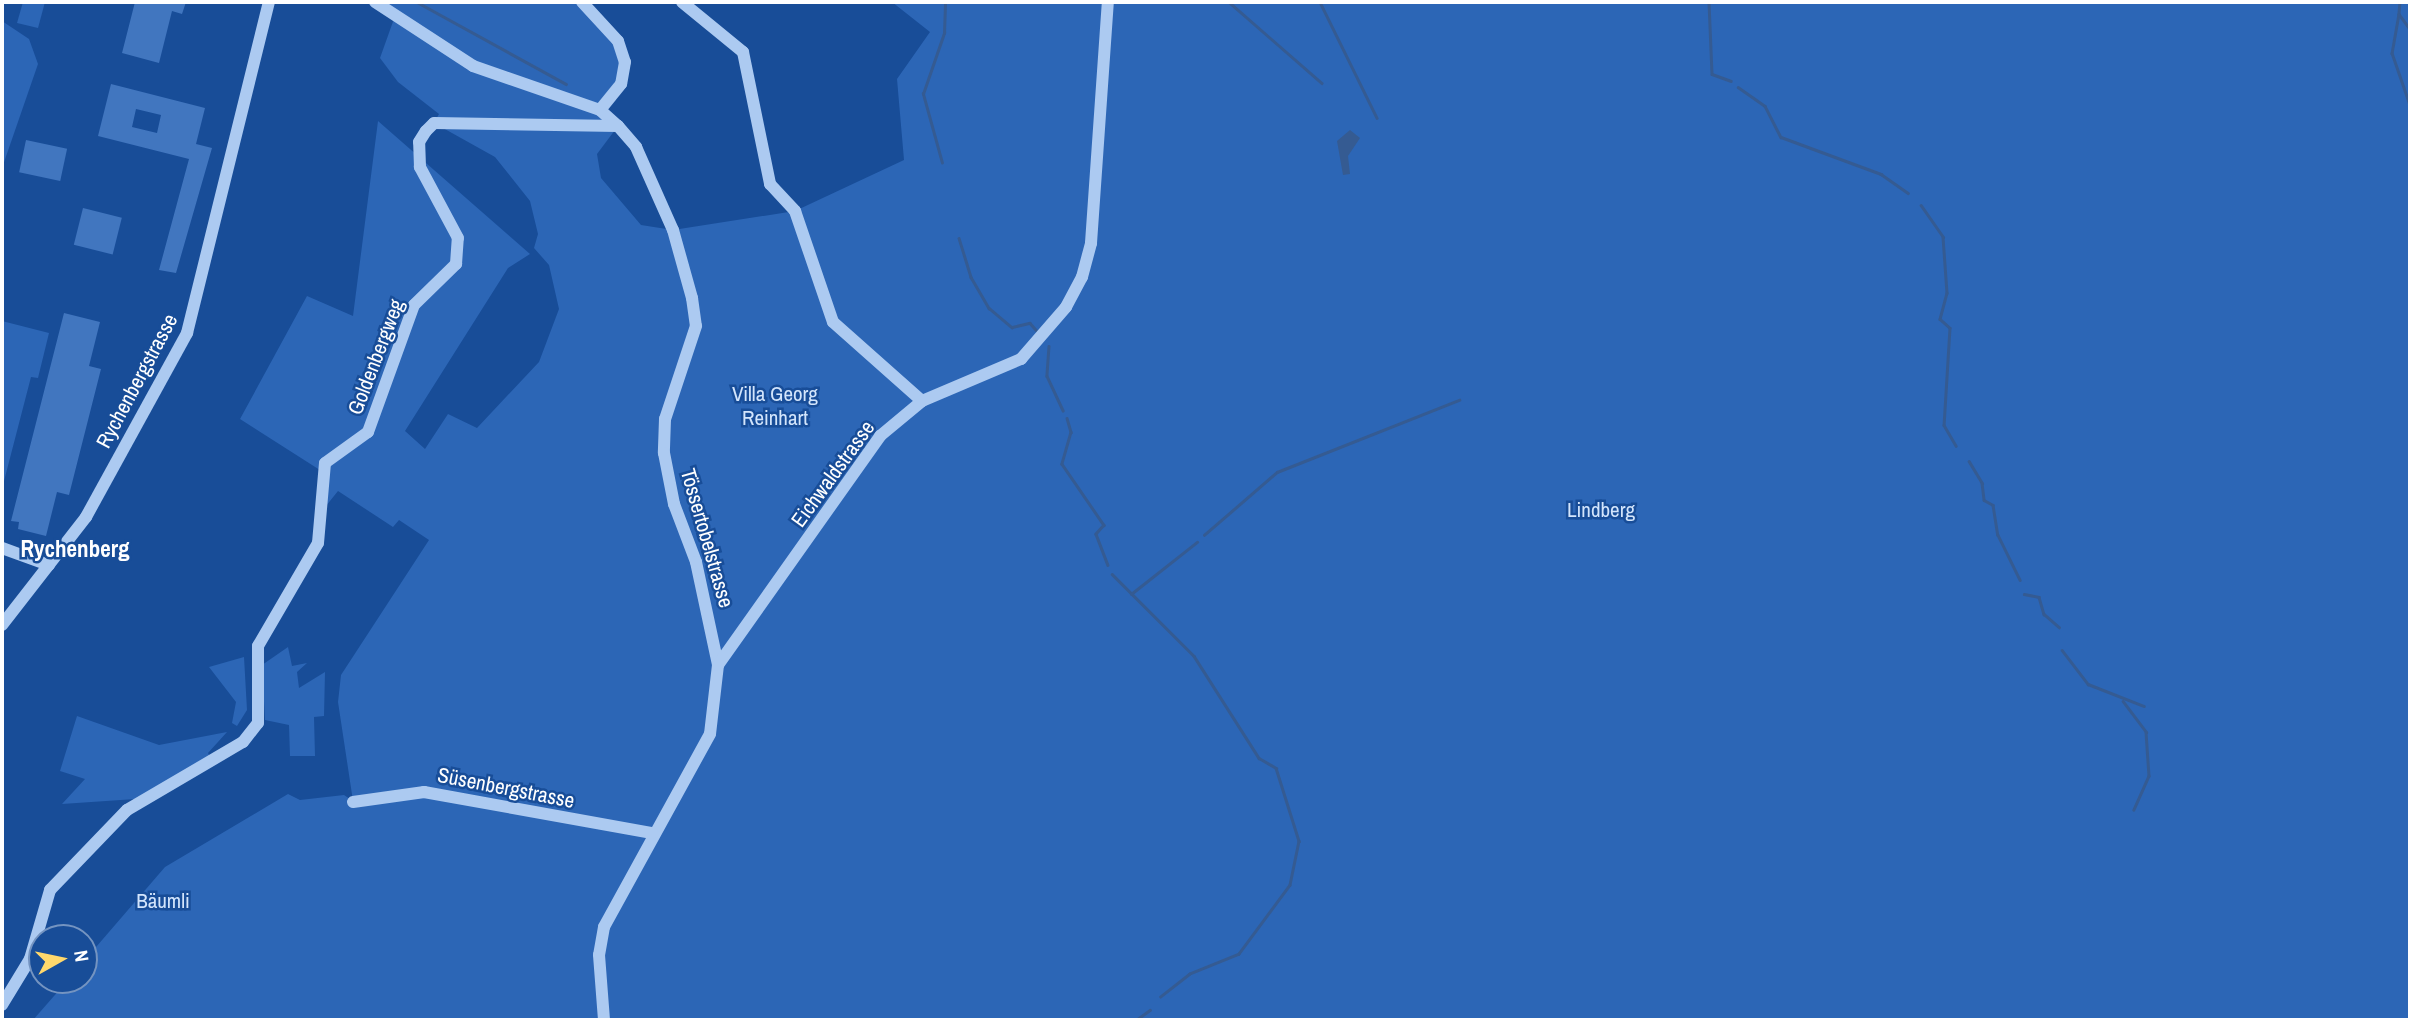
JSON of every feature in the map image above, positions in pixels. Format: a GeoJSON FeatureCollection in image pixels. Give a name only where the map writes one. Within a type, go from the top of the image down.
{"type":"FeatureCollection","features":[{"type":"Feature","properties":{"kind":"street","name":"Rychenbergstrasse"},"geometry":{"type":"LineString","coordinates":[[2,625],[86,517],[187,333],[269,2]]}},
{"type":"Feature","properties":{"kind":"street","name":"Tössertobelstrasse"},"geometry":{"type":"LineString","coordinates":[[375,2],[473,66],[600,110],[618,126],[636,147],[673,230],[692,298],[696,326],[665,419],[664,453],[674,504],[696,562],[718,665],[710,734],[687,784],[652,833],[604,927],[599,955],[604,1020]]}},
{"type":"Feature","properties":{"kind":"street"},"geometry":{"type":"LineString","coordinates":[[582,2],[618,41],[625,62],[621,84],[600,110]]}},
{"type":"Feature","properties":{"kind":"street"},"geometry":{"type":"LineString","coordinates":[[682,2],[725,32],[747,63],[770,184],[795,211],[833,322],[922,401]]}},
{"type":"Feature","properties":{"kind":"street","name":"Eichwaldstrasse"},"geometry":{"type":"LineString","coordinates":[[718,665],[880,436],[922,401],[1021,359],[1062,314],[1082,277],[1091,243],[1108,2]]}},
{"type":"Feature","properties":{"kind":"street","name":"Goldenbergweg"},"geometry":{"type":"LineString","coordinates":[[2,1005],[30,960],[50,890],[127,810],[243,742],[258,723],[258,646],[318,543],[325,464],[368,432],[414,305],[456,264],[458,238],[420,167],[419,142],[426,131],[434,123],[455,122],[618,126]]}},
{"type":"Feature","properties":{"kind":"street"},"geometry":{"type":"LineString","coordinates":[[2,548],[49,565]]}},
{"type":"Feature","properties":{"kind":"street","name":"Süsenbergstrasse"},"geometry":{"type":"LineString","coordinates":[[353,802],[424,792],[652,833]]}},
{"type":"Feature","properties":{"kind":"green space"},"geometry":{"type":"Polygon","coordinates":[[[23,2],[45,2],[38,28],[17,23],[23,2]]]}},
{"type":"Feature","properties":{"kind":"green space","name":"Lindberg"},"geometry":{"type":"Polygon","coordinates":[[[375,2],[582,2],[618,41],[621,84],[600,110],[618,126],[597,154],[601,178],[641,225],[673,230],[795,211],[904,160],[897,79],[930,32],[892,2],[2410,2],[2410,1020],[33,1020],[56,994],[98,994],[98,945],[165,867],[288,794],[300,800],[344,795],[353,801],[338,702],[341,675],[429,540],[399,520],[393,527],[338,491],[322,511],[323,472],[240,419],[307,296],[353,316],[378,121],[530,254],[508,268],[405,431],[425,449],[448,414],[477,428],[539,362],[559,309],[549,265],[534,248],[538,234],[530,201],[495,157],[434,123],[439,114],[398,82],[380,58],[395,16],[375,2]]]}},
{"type":"Feature","properties":{"kind":"green space"},"geometry":{"type":"Polygon","coordinates":[[[2,21],[29,39],[38,64],[2,168],[2,21]]]}},
{"type":"Feature","properties":{"kind":"green space"},"geometry":{"type":"Polygon","coordinates":[[[2,321],[49,333],[38,378],[31,377],[3,485],[2,321]]]}},
{"type":"Feature","properties":{"kind":"green space"},"geometry":{"type":"Polygon","coordinates":[[[288,647],[292,666],[307,663],[297,672],[299,688],[325,672],[324,716],[314,717],[315,756],[290,756],[289,725],[265,720],[262,665],[288,647]]]}},
{"type":"Feature","properties":{"kind":"green space"},"geometry":{"type":"Polygon","coordinates":[[[244,657],[247,710],[237,726],[232,723],[236,702],[209,667],[244,657]]]}},
{"type":"Feature","properties":{"kind":"green space"},"geometry":{"type":"Polygon","coordinates":[[[77,716],[159,745],[227,732],[208,753],[213,762],[150,798],[62,804],[85,779],[60,771],[77,716]]]}},
{"type":"Feature","properties":{"kind":"shaded area"},"geometry":{"type":"Polygon","coordinates":[[[1350,130],[1360,138],[1348,156],[1350,174],[1343,175],[1337,141],[1350,130]]]}},
{"type":"Feature","properties":{"kind":"building"},"geometry":{"type":"Polygon","coordinates":[[[135,2],[186,2],[182,14],[172,11],[159,63],[122,53],[135,2]]]}},
{"type":"Feature","properties":{"kind":"building"},"geometry":{"type":"Polygon","coordinates":[[[111,84],[205,108],[196,144],[212,148],[176,273],[159,270],[189,159],[98,136],[111,84]],[[136,109],[132,127],[157,133],[161,115],[136,109]]]}},
{"type":"Feature","properties":{"kind":"building"},"geometry":{"type":"Polygon","coordinates":[[[26,140],[67,149],[60,181],[19,172],[26,140]]]}},
{"type":"Feature","properties":{"kind":"building"},"geometry":{"type":"Polygon","coordinates":[[[83,208],[122,218],[113,255],[74,245],[83,208]]]}},
{"type":"Feature","properties":{"kind":"building"},"geometry":{"type":"Polygon","coordinates":[[[64,313],[100,322],[89,366],[101,369],[69,495],[57,492],[46,536],[18,529],[19,522],[11,521],[64,313]]]}},
{"type":"Feature","properties":{"kind":"waterway"},"geometry":{"type":"LineString","coordinates":[[417,2],[566,84]]}},
{"type":"Feature","properties":{"kind":"waterway"},"geometry":{"type":"LineString","coordinates":[[1229,2],[1322,83]]}},
{"type":"Feature","properties":{"kind":"waterway"},"geometry":{"type":"LineString","coordinates":[[1320,2],[1377,118]]}},
{"type":"Feature","properties":{"kind":"waterway"},"geometry":{"type":"LineString","coordinates":[[1709,2],[1712,74],[1731,81]]}},
{"type":"Feature","properties":{"kind":"waterway"},"geometry":{"type":"LineString","coordinates":[[2400,2],[2399,14],[2410,29]]}},
{"type":"Feature","properties":{"kind":"waterway"},"geometry":{"type":"LineString","coordinates":[[942,163],[923,94],[944,33],[945,4]]}},
{"type":"Feature","properties":{"kind":"waterway"},"geometry":{"type":"LineString","coordinates":[[2399,14],[2392,53],[2410,105]]}},
{"type":"Feature","properties":{"kind":"waterway"},"geometry":{"type":"LineString","coordinates":[[1738,87],[1765,106],[1781,137],[1881,174],[1908,193]]}},
{"type":"Feature","properties":{"kind":"waterway"},"geometry":{"type":"LineString","coordinates":[[1921,205],[1943,237],[1947,293],[1940,319],[1950,328],[1944,425],[1956,446]]}},
{"type":"Feature","properties":{"kind":"waterway"},"geometry":{"type":"LineString","coordinates":[[959,238],[971,277],[989,308],[1012,327],[1030,323],[1036,330]]}},
{"type":"Feature","properties":{"kind":"waterway"},"geometry":{"type":"LineString","coordinates":[[1049,346],[1047,376],[1063,410]]}},
{"type":"Feature","properties":{"kind":"waterway"},"geometry":{"type":"LineString","coordinates":[[1204,535],[1277,472],[1459,400]]}},
{"type":"Feature","properties":{"kind":"waterway"},"geometry":{"type":"LineString","coordinates":[[1067,418],[1071,432],[1062,464],[1104,525],[1096,534],[1108,565]]}},
{"type":"Feature","properties":{"kind":"waterway"},"geometry":{"type":"LineString","coordinates":[[1969,461],[1982,483],[1984,500],[1993,505],[1998,535],[2020,580]]}},
{"type":"Feature","properties":{"kind":"waterway"},"geometry":{"type":"LineString","coordinates":[[1131,594],[1197,542]]}},
{"type":"Feature","properties":{"kind":"waterway"},"geometry":{"type":"LineString","coordinates":[[1112,574],[1194,656],[1259,758],[1276,768],[1299,841],[1290,885],[1239,954],[1190,974],[1161,997]]}},
{"type":"Feature","properties":{"kind":"waterway"},"geometry":{"type":"LineString","coordinates":[[2024,594],[2039,597],[2044,614],[2059,627]]}},
{"type":"Feature","properties":{"kind":"waterway"},"geometry":{"type":"LineString","coordinates":[[2062,650],[2088,684],[2144,706]]}},
{"type":"Feature","properties":{"kind":"waterway"},"geometry":{"type":"LineString","coordinates":[[2123,701],[2146,732],[2149,776],[2134,810]]}},
{"type":"Feature","properties":{"kind":"waterway"},"geometry":{"type":"LineString","coordinates":[[1136,1020],[1150,1010]]}},
{"type":"Feature","properties":{"kind":"district","name":"Rychenberg"},"geometry":{"type":"Point","coordinates":[75,549]}},
{"type":"Feature","properties":{"kind":"park label","name":"Villa Georg Reinhart"},"geometry":{"type":"Point","coordinates":[775,406]}},
{"type":"Feature","properties":{"kind":"park label","name":"Bäumli"},"geometry":{"type":"Point","coordinates":[163,901]}}]}
